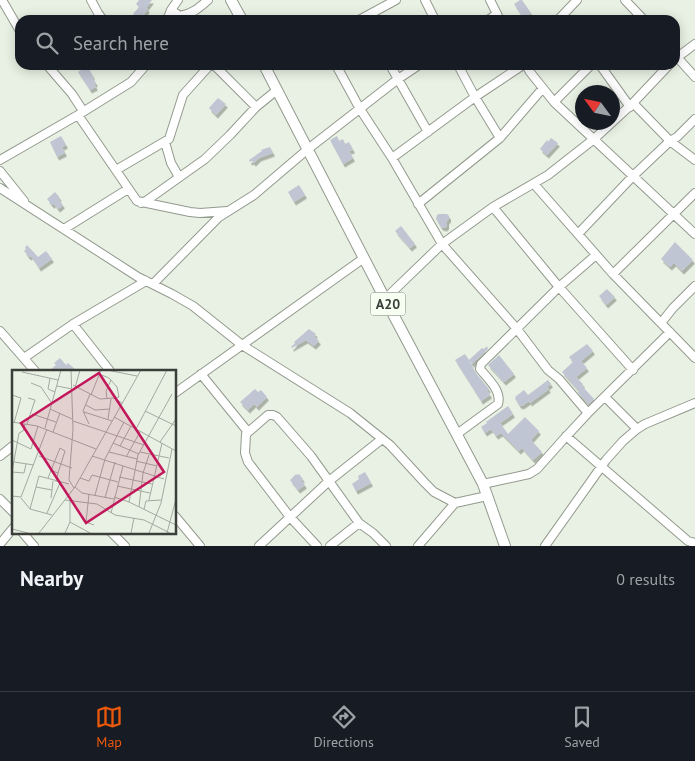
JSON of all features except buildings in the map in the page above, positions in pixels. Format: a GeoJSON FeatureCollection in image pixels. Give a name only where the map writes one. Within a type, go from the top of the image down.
{"type":"FeatureCollection","features":[{"type":"Feature","properties":{"kind":"main road"},"geometry":{"type":"LineString","coordinates":[[231,0],[239,15]]}},
{"type":"Feature","properties":{"kind":"main road","name":"A20"},"geometry":{"type":"LineString","coordinates":[[269,70],[277,90],[385,299],[483,484],[505,546]]}},
{"type":"Feature","properties":{"kind":"street"},"geometry":{"type":"LineString","coordinates":[[91,0],[99,15]]}},
{"type":"Feature","properties":{"kind":"street"},"geometry":{"type":"LineString","coordinates":[[169,15],[178,0]]}},
{"type":"Feature","properties":{"kind":"street"},"geometry":{"type":"LineString","coordinates":[[186,15],[198,9],[208,0]]}},
{"type":"Feature","properties":{"kind":"street"},"geometry":{"type":"LineString","coordinates":[[425,0],[433,15]]}},
{"type":"Feature","properties":{"kind":"street"},"geometry":{"type":"LineString","coordinates":[[490,0],[498,15]]}},
{"type":"Feature","properties":{"kind":"street"},"geometry":{"type":"LineString","coordinates":[[565,15],[577,0]]}},
{"type":"Feature","properties":{"kind":"street"},"geometry":{"type":"LineString","coordinates":[[625,0],[637,15]]}},
{"type":"Feature","properties":{"kind":"street"},"geometry":{"type":"LineString","coordinates":[[371,15],[394,1]]}},
{"type":"Feature","properties":{"kind":"street"},"geometry":{"type":"LineString","coordinates":[[7,2],[15,20]]}},
{"type":"Feature","properties":{"kind":"street"},"geometry":{"type":"LineString","coordinates":[[171,10],[178,15]]}},
{"type":"Feature","properties":{"kind":"street"},"geometry":{"type":"LineString","coordinates":[[680,54],[695,44]]}},
{"type":"Feature","properties":{"kind":"street"},"geometry":{"type":"LineString","coordinates":[[680,61],[695,77]]}},
{"type":"Feature","properties":{"kind":"street"},"geometry":{"type":"LineString","coordinates":[[51,70],[72,94],[81,113],[137,202],[200,213],[228,211]]}},
{"type":"Feature","properties":{"kind":"street"},"geometry":{"type":"LineString","coordinates":[[0,160],[131,82],[142,70]]}},
{"type":"Feature","properties":{"kind":"street"},"geometry":{"type":"LineString","coordinates":[[116,170],[169,139],[184,95],[206,70]]}},
{"type":"Feature","properties":{"kind":"street"},"geometry":{"type":"LineString","coordinates":[[219,70],[256,107]]}},
{"type":"Feature","properties":{"kind":"street"},"geometry":{"type":"LineString","coordinates":[[339,70],[360,109],[392,158],[442,244],[517,329],[548,370],[559,379],[588,413]]}},
{"type":"Feature","properties":{"kind":"street"},"geometry":{"type":"LineString","coordinates":[[393,70],[428,132]]}},
{"type":"Feature","properties":{"kind":"street"},"geometry":{"type":"LineString","coordinates":[[24,358],[73,324],[150,283],[219,217],[254,195],[308,149],[412,70]]}},
{"type":"Feature","properties":{"kind":"street"},"geometry":{"type":"LineString","coordinates":[[461,70],[500,138]]}},
{"type":"Feature","properties":{"kind":"street"},"geometry":{"type":"LineString","coordinates":[[392,158],[475,97],[516,70]]}},
{"type":"Feature","properties":{"kind":"street"},"geometry":{"type":"LineString","coordinates":[[528,70],[554,102],[695,234]]}},
{"type":"Feature","properties":{"kind":"street"},"geometry":{"type":"LineString","coordinates":[[554,102],[586,70]]}},
{"type":"Feature","properties":{"kind":"street"},"geometry":{"type":"LineString","coordinates":[[604,70],[631,105],[695,160]]}},
{"type":"Feature","properties":{"kind":"street"},"geometry":{"type":"LineString","coordinates":[[385,299],[434,250],[493,207],[548,175],[594,139],[665,70]]}},
{"type":"Feature","properties":{"kind":"street"},"geometry":{"type":"LineString","coordinates":[[418,204],[500,138],[543,88]]}},
{"type":"Feature","properties":{"kind":"street"},"geometry":{"type":"LineString","coordinates":[[141,203],[205,159],[256,107],[277,90]]}},
{"type":"Feature","properties":{"kind":"street"},"geometry":{"type":"LineString","coordinates":[[578,234],[633,176],[695,119]]}},
{"type":"Feature","properties":{"kind":"street"},"geometry":{"type":"LineString","coordinates":[[166,142],[171,163],[179,177]]}},
{"type":"Feature","properties":{"kind":"street"},"geometry":{"type":"LineString","coordinates":[[0,171],[28,206]]}},
{"type":"Feature","properties":{"kind":"street"},"geometry":{"type":"LineString","coordinates":[[534,184],[613,274],[695,358]]}},
{"type":"Feature","properties":{"kind":"street"},"geometry":{"type":"LineString","coordinates":[[0,188],[150,283],[193,306],[242,345],[350,413],[390,445],[434,492],[455,503]]}},
{"type":"Feature","properties":{"kind":"street"},"geometry":{"type":"LineString","coordinates":[[64,229],[128,189]]}},
{"type":"Feature","properties":{"kind":"street"},"geometry":{"type":"LineString","coordinates":[[613,274],[695,193]]}},
{"type":"Feature","properties":{"kind":"street"},"geometry":{"type":"LineString","coordinates":[[493,207],[559,287],[633,370]]}},
{"type":"Feature","properties":{"kind":"street"},"geometry":{"type":"LineString","coordinates":[[457,434],[498,404],[500,399],[498,393],[480,369],[480,366],[559,287],[596,255]]}},
{"type":"Feature","properties":{"kind":"street"},"geometry":{"type":"LineString","coordinates":[[176,392],[364,258]]}},
{"type":"Feature","properties":{"kind":"street"},"geometry":{"type":"LineString","coordinates":[[661,323],[695,286]]}},
{"type":"Feature","properties":{"kind":"street"},"geometry":{"type":"LineString","coordinates":[[73,324],[108,370]]}},
{"type":"Feature","properties":{"kind":"street"},"geometry":{"type":"LineString","coordinates":[[0,332],[34,370]]}},
{"type":"Feature","properties":{"kind":"street"},"geometry":{"type":"LineString","coordinates":[[483,484],[533,472],[537,469],[588,413],[670,332]]}},
{"type":"Feature","properties":{"kind":"street"},"geometry":{"type":"LineString","coordinates":[[201,374],[248,432]]}},
{"type":"Feature","properties":{"kind":"street"},"geometry":{"type":"LineString","coordinates":[[605,397],[637,429]]}},
{"type":"Feature","properties":{"kind":"street"},"geometry":{"type":"LineString","coordinates":[[545,546],[601,466],[623,441],[637,429],[695,402]]}},
{"type":"Feature","properties":{"kind":"street"},"geometry":{"type":"LineString","coordinates":[[317,546],[290,517],[248,462],[244,445],[246,434],[268,416],[273,415],[277,417],[311,456],[359,523],[386,546]]}},
{"type":"Feature","properties":{"kind":"street"},"geometry":{"type":"LineString","coordinates":[[566,436],[688,540],[695,543]]}},
{"type":"Feature","properties":{"kind":"street"},"geometry":{"type":"LineString","coordinates":[[259,546],[329,481],[382,439]]}},
{"type":"Feature","properties":{"kind":"street"},"geometry":{"type":"LineString","coordinates":[[0,456],[12,447]]}},
{"type":"Feature","properties":{"kind":"street"},"geometry":{"type":"LineString","coordinates":[[420,545],[455,503],[487,496]]}},
{"type":"Feature","properties":{"kind":"street"},"geometry":{"type":"LineString","coordinates":[[0,499],[12,511]]}},
{"type":"Feature","properties":{"kind":"street"},"geometry":{"type":"LineString","coordinates":[[176,517],[200,546]]}},
{"type":"Feature","properties":{"kind":"street"},"geometry":{"type":"LineString","coordinates":[[330,546],[359,523]]}},
{"type":"Feature","properties":{"kind":"street"},"geometry":{"type":"LineString","coordinates":[[0,544],[12,529]]}},
{"type":"Feature","properties":{"kind":"street"},"geometry":{"type":"LineString","coordinates":[[24,534],[34,546]]}},
{"type":"Feature","properties":{"kind":"street"},"geometry":{"type":"LineString","coordinates":[[113,534],[125,546]]}}]}
